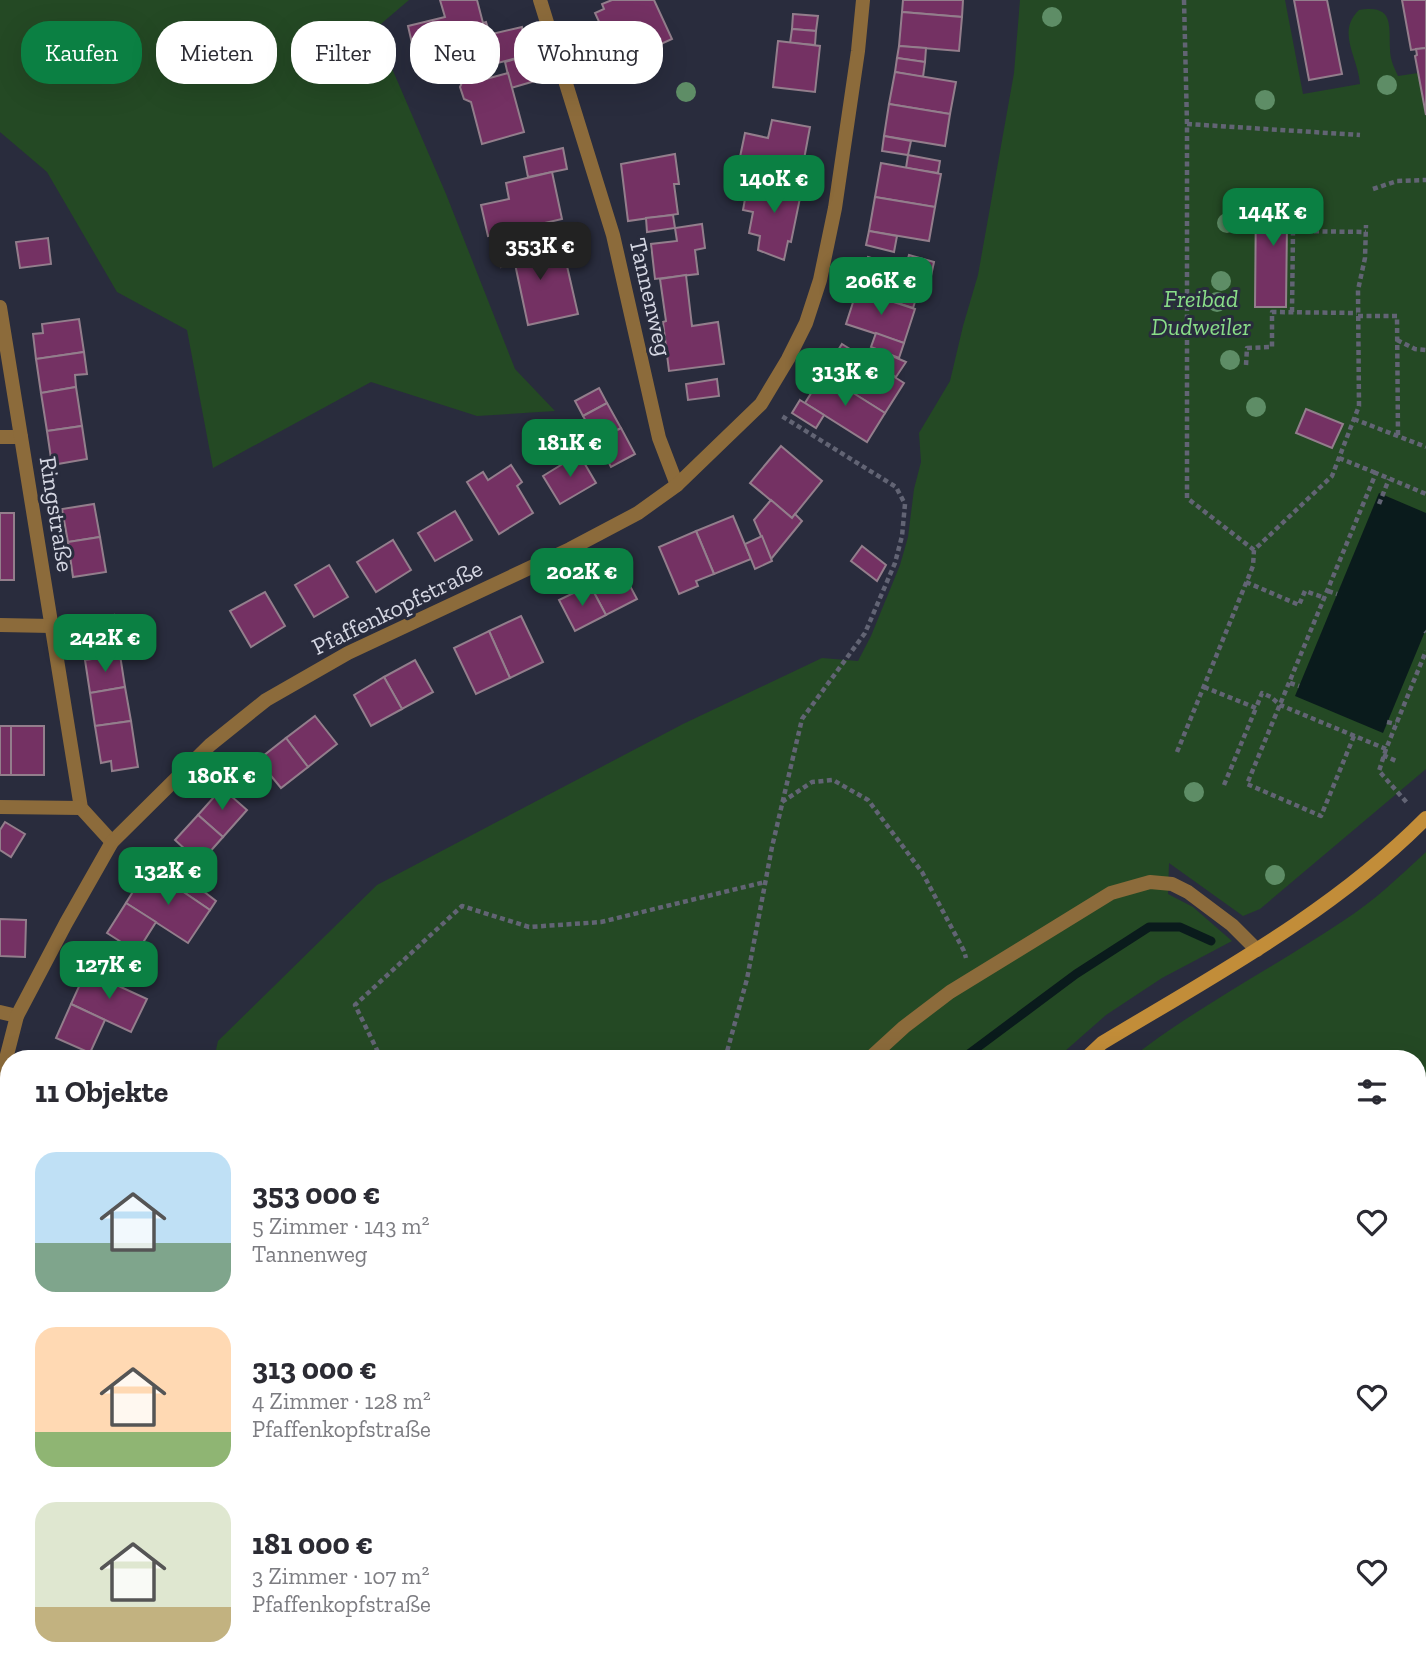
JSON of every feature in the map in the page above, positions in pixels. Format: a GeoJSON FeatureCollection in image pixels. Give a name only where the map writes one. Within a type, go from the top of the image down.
{"type":"FeatureCollection","features":[{"type":"Feature","properties":{"kind":"main road"},"geometry":{"type":"LineString","coordinates":[[1095,1050],[1292,928],[1382,859],[1426,818]]}},
{"type":"Feature","properties":{"kind":"street","name":"Tannenweg"},"geometry":{"type":"LineString","coordinates":[[540,0],[613,235],[659,438],[677,485]]}},
{"type":"Feature","properties":{"kind":"street","name":"Pfaffenkopfstraße"},"geometry":{"type":"LineString","coordinates":[[8,1050],[17,1016],[112,842],[210,745],[266,700],[348,653],[570,549],[638,513],[677,485],[761,404],[806,323],[820,280],[835,208],[863,0]]}},
{"type":"Feature","properties":{"kind":"street","name":"Ringstraße"},"geometry":{"type":"LineString","coordinates":[[0,307],[81,808]]}},
{"type":"Feature","properties":{"kind":"street"},"geometry":{"type":"LineString","coordinates":[[0,437],[21,437]]}},
{"type":"Feature","properties":{"kind":"street"},"geometry":{"type":"LineString","coordinates":[[0,625],[52,626]]}},
{"type":"Feature","properties":{"kind":"street"},"geometry":{"type":"LineString","coordinates":[[0,807],[81,808],[112,842]]}},
{"type":"Feature","properties":{"kind":"street"},"geometry":{"type":"LineString","coordinates":[[879,1050],[950,992],[1111,893],[1150,882],[1172,884],[1188,892],[1232,925],[1257,950]]}},
{"type":"Feature","properties":{"kind":"street"},"geometry":{"type":"LineString","coordinates":[[0,1012],[17,1016]]}},
{"type":"Feature","properties":{"kind":"path"},"geometry":{"type":"LineString","coordinates":[[1184,0],[1187,124],[1187,498],[1254,550]]}},
{"type":"Feature","properties":{"kind":"path"},"geometry":{"type":"LineString","coordinates":[[1187,124],[1360,135]]}},
{"type":"Feature","properties":{"kind":"path"},"geometry":{"type":"LineString","coordinates":[[1373,189],[1397,181],[1426,180]]}},
{"type":"Feature","properties":{"kind":"path"},"geometry":{"type":"LineString","coordinates":[[1177,752],[1253,566],[1254,550],[1332,476],[1359,406],[1358,290],[1366,258],[1366,225]]}},
{"type":"Feature","properties":{"kind":"path"},"geometry":{"type":"LineString","coordinates":[[1292,312],[1293,231],[1366,232]]}},
{"type":"Feature","properties":{"kind":"path"},"geometry":{"type":"LineString","coordinates":[[1246,365],[1247,348],[1272,347],[1272,312],[1397,316],[1398,436]]}},
{"type":"Feature","properties":{"kind":"path"},"geometry":{"type":"LineString","coordinates":[[1397,340],[1426,351]]}},
{"type":"Feature","properties":{"kind":"path"},"geometry":{"type":"LineString","coordinates":[[727,1050],[747,979],[782,802],[803,719],[865,633],[895,563],[902,536],[905,504],[896,487],[890,482],[761,404]]}},
{"type":"Feature","properties":{"kind":"path"},"geometry":{"type":"LineString","coordinates":[[1354,419],[1426,447]]}},
{"type":"Feature","properties":{"kind":"path"},"geometry":{"type":"LineString","coordinates":[[1339,458],[1426,494]]}},
{"type":"Feature","properties":{"kind":"path"},"geometry":{"type":"LineString","coordinates":[[1354,736],[1321,816],[1247,784],[1376,473]]}},
{"type":"Feature","properties":{"kind":"path"},"geometry":{"type":"LineString","coordinates":[[1379,504],[1390,479]]}},
{"type":"Feature","properties":{"kind":"path"},"geometry":{"type":"LineString","coordinates":[[1246,582],[1299,605],[1305,591],[1325,598]]}},
{"type":"Feature","properties":{"kind":"path"},"geometry":{"type":"LineString","coordinates":[[1328,591],[1337,594]]}},
{"type":"Feature","properties":{"kind":"path"},"geometry":{"type":"LineString","coordinates":[[1397,794],[1379,771],[1383,755],[1426,651]]}},
{"type":"Feature","properties":{"kind":"path"},"geometry":{"type":"LineString","coordinates":[[1290,683],[1299,686]]}},
{"type":"Feature","properties":{"kind":"path"},"geometry":{"type":"LineString","coordinates":[[1204,687],[1256,708]]}},
{"type":"Feature","properties":{"kind":"path"},"geometry":{"type":"LineString","coordinates":[[1224,785],[1262,693],[1280,705],[1386,749]]}},
{"type":"Feature","properties":{"kind":"path"},"geometry":{"type":"LineString","coordinates":[[1387,722],[1396,724]]}},
{"type":"Feature","properties":{"kind":"path"},"geometry":{"type":"LineString","coordinates":[[1383,755],[1396,761]]}},
{"type":"Feature","properties":{"kind":"path"},"geometry":{"type":"LineString","coordinates":[[782,802],[812,782],[833,780],[868,800],[922,872],[964,951],[970,980]]}},
{"type":"Feature","properties":{"kind":"path"},"geometry":{"type":"LineString","coordinates":[[377,1050],[355,1005],[462,906],[529,927],[601,922],[765,881]]}},
{"type":"Feature","properties":{"kind":"green space"},"geometry":{"type":"Polygon","coordinates":[[[0,0],[409,0],[384,21],[291,21],[291,84],[396,84],[396,78],[446,194],[515,369],[555,411],[477,416],[371,382],[213,468],[187,330],[117,292],[47,172],[0,132],[0,0]]]}},
{"type":"Feature","properties":{"kind":"green space","name":"Freibad Dudweiler"},"geometry":{"type":"Polygon","coordinates":[[[1020,0],[1285,0],[1303,94],[1360,84],[1349,36],[1352,18],[1359,10],[1378,10],[1387,18],[1392,63],[1398,76],[1418,73],[1415,56],[1426,48],[1426,769],[1260,909],[1243,916],[1169,863],[1168,894],[1193,907],[1232,941],[1162,978],[1106,1015],[1066,1050],[216,1050],[218,1041],[377,885],[683,724],[822,658],[858,661],[900,565],[908,537],[914,489],[921,462],[919,433],[950,381],[978,275],[1014,73],[1020,0]]]}},
{"type":"Feature","properties":{"kind":"green space"},"geometry":{"type":"Polygon","coordinates":[[[1426,852],[1426,1050],[1142,1050],[1181,1022],[1354,914],[1426,852]]]}},
{"type":"Feature","properties":{"kind":"shaded area"},"geometry":{"type":"Polygon","coordinates":[[[1379,493],[1426,513],[1426,629],[1383,733],[1295,696],[1379,493]]]}},
{"type":"Feature","properties":{"kind":"building"},"geometry":{"type":"Polygon","coordinates":[[[440,0],[477,0],[482,21],[429,21],[445,17],[440,0]]]}},
{"type":"Feature","properties":{"kind":"building"},"geometry":{"type":"Polygon","coordinates":[[[612,0],[654,0],[672,39],[663,43],[663,21],[599,21],[595,13],[604,9],[602,4],[612,0]]]}},
{"type":"Feature","properties":{"kind":"building"},"geometry":{"type":"Polygon","coordinates":[[[903,0],[963,0],[962,17],[902,12],[903,0]]]}},
{"type":"Feature","properties":{"kind":"building"},"geometry":{"type":"Polygon","coordinates":[[[1294,0],[1327,0],[1342,74],[1309,80],[1294,0]]]}},
{"type":"Feature","properties":{"kind":"building"},"geometry":{"type":"Polygon","coordinates":[[[1402,0],[1426,0],[1426,48],[1411,50],[1402,0]]]}},
{"type":"Feature","properties":{"kind":"building"},"geometry":{"type":"Polygon","coordinates":[[[902,12],[962,17],[959,51],[899,46],[902,12]]]}},
{"type":"Feature","properties":{"kind":"building"},"geometry":{"type":"Polygon","coordinates":[[[793,14],[818,16],[816,31],[792,29],[793,14]]]}},
{"type":"Feature","properties":{"kind":"building"},"geometry":{"type":"Polygon","coordinates":[[[514,29],[514,59],[500,62],[500,32],[514,29]]]}},
{"type":"Feature","properties":{"kind":"building"},"geometry":{"type":"Polygon","coordinates":[[[792,29],[816,31],[815,45],[790,43],[792,29]]]}},
{"type":"Feature","properties":{"kind":"building"},"geometry":{"type":"Polygon","coordinates":[[[778,41],[820,46],[815,92],[773,87],[778,41]]]}},
{"type":"Feature","properties":{"kind":"building"},"geometry":{"type":"Polygon","coordinates":[[[899,46],[926,48],[925,62],[897,58],[899,46]]]}},
{"type":"Feature","properties":{"kind":"building"},"geometry":{"type":"Polygon","coordinates":[[[1426,48],[1426,115],[1415,56],[1416,49],[1426,48]]]}},
{"type":"Feature","properties":{"kind":"building"},"geometry":{"type":"Polygon","coordinates":[[[897,58],[925,62],[923,77],[895,72],[897,58]]]}},
{"type":"Feature","properties":{"kind":"building"},"geometry":{"type":"Polygon","coordinates":[[[514,59],[514,84],[525,84],[511,88],[505,62],[514,59]]]}},
{"type":"Feature","properties":{"kind":"building"},"geometry":{"type":"Polygon","coordinates":[[[895,72],[956,82],[950,114],[889,104],[895,72]]]}},
{"type":"Feature","properties":{"kind":"building"},"geometry":{"type":"Polygon","coordinates":[[[508,73],[524,132],[482,144],[471,102],[464,99],[460,87],[461,84],[500,84],[500,75],[508,73]]]}},
{"type":"Feature","properties":{"kind":"building"},"geometry":{"type":"Polygon","coordinates":[[[889,104],[950,114],[945,146],[884,136],[889,104]]]}},
{"type":"Feature","properties":{"kind":"building"},"geometry":{"type":"Polygon","coordinates":[[[772,120],[810,127],[800,181],[756,172],[758,164],[740,157],[745,133],[768,138],[772,120]]]}},
{"type":"Feature","properties":{"kind":"building"},"geometry":{"type":"Polygon","coordinates":[[[884,136],[911,141],[908,155],[882,151],[884,136]]]}},
{"type":"Feature","properties":{"kind":"building"},"geometry":{"type":"Polygon","coordinates":[[[563,148],[567,169],[528,177],[524,157],[563,148]]]}},
{"type":"Feature","properties":{"kind":"building"},"geometry":{"type":"Polygon","coordinates":[[[675,154],[679,184],[674,184],[678,214],[628,221],[621,164],[675,154]]]}},
{"type":"Feature","properties":{"kind":"building"},"geometry":{"type":"Polygon","coordinates":[[[908,155],[940,161],[938,173],[906,168],[908,155]]]}},
{"type":"Feature","properties":{"kind":"building"},"geometry":{"type":"Polygon","coordinates":[[[881,163],[941,174],[935,207],[875,197],[881,163]]]}},
{"type":"Feature","properties":{"kind":"building"},"geometry":{"type":"Polygon","coordinates":[[[552,172],[562,219],[488,236],[481,205],[509,199],[506,183],[552,172]]]}},
{"type":"Feature","properties":{"kind":"building"},"geometry":{"type":"Polygon","coordinates":[[[771,175],[800,181],[797,197],[800,198],[791,242],[788,241],[784,260],[758,250],[760,236],[749,233],[753,212],[743,210],[747,188],[768,192],[771,175]]]}},
{"type":"Feature","properties":{"kind":"building"},"geometry":{"type":"Polygon","coordinates":[[[1256,196],[1299,197],[1298,223],[1287,223],[1286,307],[1255,307],[1256,196]]]}},
{"type":"Feature","properties":{"kind":"building"},"geometry":{"type":"Polygon","coordinates":[[[875,197],[935,207],[929,241],[869,231],[875,197]]]}},
{"type":"Feature","properties":{"kind":"building"},"geometry":{"type":"Polygon","coordinates":[[[673,215],[675,228],[647,232],[646,218],[673,215]]]}},
{"type":"Feature","properties":{"kind":"building"},"geometry":{"type":"Polygon","coordinates":[[[702,224],[705,248],[695,250],[698,274],[655,279],[651,244],[677,241],[675,228],[702,224]]]}},
{"type":"Feature","properties":{"kind":"building"},"geometry":{"type":"Polygon","coordinates":[[[869,231],[897,236],[894,252],[866,245],[869,231]]]}},
{"type":"Feature","properties":{"kind":"building"},"geometry":{"type":"Polygon","coordinates":[[[48,238],[51,264],[20,268],[16,242],[48,238]]]}},
{"type":"Feature","properties":{"kind":"building"},"geometry":{"type":"Polygon","coordinates":[[[531,238],[535,259],[564,253],[578,314],[528,325],[515,264],[501,267],[496,246],[531,238]]]}},
{"type":"Feature","properties":{"kind":"building"},"geometry":{"type":"Polygon","coordinates":[[[909,255],[934,262],[931,276],[905,268],[909,255]]]}},
{"type":"Feature","properties":{"kind":"building"},"geometry":{"type":"Polygon","coordinates":[[[868,257],[924,274],[913,308],[857,290],[868,257]]]}},
{"type":"Feature","properties":{"kind":"building"},"geometry":{"type":"Polygon","coordinates":[[[686,275],[692,326],[718,322],[724,364],[669,371],[660,279],[686,275]]]}},
{"type":"Feature","properties":{"kind":"building"},"geometry":{"type":"Polygon","coordinates":[[[857,290],[915,309],[904,343],[846,324],[857,290]]]}},
{"type":"Feature","properties":{"kind":"building"},"geometry":{"type":"Polygon","coordinates":[[[79,319],[84,352],[36,359],[33,334],[43,333],[42,324],[79,319]]]}},
{"type":"Feature","properties":{"kind":"building"},"geometry":{"type":"Polygon","coordinates":[[[876,333],[904,343],[899,358],[871,347],[876,333]]]}},
{"type":"Feature","properties":{"kind":"building"},"geometry":{"type":"Polygon","coordinates":[[[842,344],[904,383],[885,413],[823,374],[842,344]]]}},
{"type":"Feature","properties":{"kind":"building"},"geometry":{"type":"Polygon","coordinates":[[[876,349],[906,362],[896,377],[869,361],[876,349]]]}},
{"type":"Feature","properties":{"kind":"building"},"geometry":{"type":"Polygon","coordinates":[[[84,352],[87,374],[75,375],[76,387],[41,393],[36,359],[84,352]]]}},
{"type":"Feature","properties":{"kind":"building"},"geometry":{"type":"Polygon","coordinates":[[[823,374],[885,413],[867,442],[805,403],[823,374]]]}},
{"type":"Feature","properties":{"kind":"building"},"geometry":{"type":"Polygon","coordinates":[[[717,379],[719,396],[688,400],[686,384],[717,379]]]}},
{"type":"Feature","properties":{"kind":"building"},"geometry":{"type":"Polygon","coordinates":[[[76,387],[82,426],[47,431],[41,393],[76,387]]]}},
{"type":"Feature","properties":{"kind":"building"},"geometry":{"type":"Polygon","coordinates":[[[599,388],[607,403],[583,416],[575,401],[599,388]]]}},
{"type":"Feature","properties":{"kind":"building"},"geometry":{"type":"Polygon","coordinates":[[[800,400],[824,415],[816,428],[792,413],[800,400]]]}},
{"type":"Feature","properties":{"kind":"building"},"geometry":{"type":"Polygon","coordinates":[[[607,403],[621,428],[597,441],[583,416],[607,403]]]}},
{"type":"Feature","properties":{"kind":"building"},"geometry":{"type":"Polygon","coordinates":[[[1306,409],[1343,424],[1332,448],[1296,433],[1306,409]]]}},
{"type":"Feature","properties":{"kind":"building"},"geometry":{"type":"Polygon","coordinates":[[[82,426],[87,459],[52,465],[47,431],[82,426]]]}},
{"type":"Feature","properties":{"kind":"building"},"geometry":{"type":"Polygon","coordinates":[[[621,428],[635,454],[611,467],[597,441],[621,428]]]}},
{"type":"Feature","properties":{"kind":"building"},"geometry":{"type":"Polygon","coordinates":[[[781,446],[822,481],[792,518],[750,483],[781,446]]]}},
{"type":"Feature","properties":{"kind":"building"},"geometry":{"type":"Polygon","coordinates":[[[579,454],[596,483],[560,504],[543,476],[579,454]]]}},
{"type":"Feature","properties":{"kind":"building"},"geometry":{"type":"Polygon","coordinates":[[[511,465],[522,482],[517,486],[533,513],[499,534],[467,482],[483,472],[488,480],[511,465]]]}},
{"type":"Feature","properties":{"kind":"building"},"geometry":{"type":"Polygon","coordinates":[[[771,500],[792,518],[795,514],[802,521],[771,559],[754,520],[771,500]]]}},
{"type":"Feature","properties":{"kind":"building"},"geometry":{"type":"Polygon","coordinates":[[[94,504],[100,537],[68,542],[62,509],[94,504]]]}},
{"type":"Feature","properties":{"kind":"building"},"geometry":{"type":"Polygon","coordinates":[[[455,511],[472,540],[435,561],[418,533],[455,511]]]}},
{"type":"Feature","properties":{"kind":"building"},"geometry":{"type":"Polygon","coordinates":[[[0,513],[14,513],[14,580],[0,580],[0,513]]]}},
{"type":"Feature","properties":{"kind":"building"},"geometry":{"type":"Polygon","coordinates":[[[733,516],[751,559],[714,574],[696,531],[733,516]]]}},
{"type":"Feature","properties":{"kind":"building"},"geometry":{"type":"Polygon","coordinates":[[[696,531],[714,574],[696,581],[698,586],[679,594],[659,547],[696,531]]]}},
{"type":"Feature","properties":{"kind":"building"},"geometry":{"type":"Polygon","coordinates":[[[762,536],[772,561],[755,569],[745,544],[762,536]]]}},
{"type":"Feature","properties":{"kind":"building"},"geometry":{"type":"Polygon","coordinates":[[[100,537],[106,572],[73,577],[68,542],[100,537]]]}},
{"type":"Feature","properties":{"kind":"building"},"geometry":{"type":"Polygon","coordinates":[[[393,540],[411,570],[376,592],[357,562],[393,540]]]}},
{"type":"Feature","properties":{"kind":"building"},"geometry":{"type":"Polygon","coordinates":[[[862,546],[886,565],[877,581],[851,561],[862,546]]]}},
{"type":"Feature","properties":{"kind":"building"},"geometry":{"type":"Polygon","coordinates":[[[329,565],[348,597],[314,617],[295,585],[329,565]]]}},
{"type":"Feature","properties":{"kind":"building"},"geometry":{"type":"Polygon","coordinates":[[[621,569],[637,599],[606,615],[590,585],[621,569]]]}},
{"type":"Feature","properties":{"kind":"building"},"geometry":{"type":"Polygon","coordinates":[[[590,585],[606,615],[575,631],[559,600],[590,585]]]}},
{"type":"Feature","properties":{"kind":"building"},"geometry":{"type":"Polygon","coordinates":[[[265,592],[285,626],[251,647],[230,611],[265,592]]]}},
{"type":"Feature","properties":{"kind":"building"},"geometry":{"type":"Polygon","coordinates":[[[114,615],[120,655],[85,660],[79,621],[114,615]]]}},
{"type":"Feature","properties":{"kind":"building"},"geometry":{"type":"Polygon","coordinates":[[[521,616],[543,662],[510,678],[489,631],[521,616]]]}},
{"type":"Feature","properties":{"kind":"building"},"geometry":{"type":"Polygon","coordinates":[[[489,631],[510,678],[476,694],[454,648],[489,631]]]}},
{"type":"Feature","properties":{"kind":"building"},"geometry":{"type":"Polygon","coordinates":[[[120,655],[125,687],[90,693],[85,660],[120,655]]]}},
{"type":"Feature","properties":{"kind":"building"},"geometry":{"type":"Polygon","coordinates":[[[415,660],[433,692],[402,709],[384,677],[415,660]]]}},
{"type":"Feature","properties":{"kind":"building"},"geometry":{"type":"Polygon","coordinates":[[[384,677],[402,709],[371,726],[354,695],[384,677]]]}},
{"type":"Feature","properties":{"kind":"building"},"geometry":{"type":"Polygon","coordinates":[[[125,687],[131,721],[95,726],[90,693],[125,687]]]}},
{"type":"Feature","properties":{"kind":"building"},"geometry":{"type":"Polygon","coordinates":[[[315,716],[337,744],[308,767],[286,738],[315,716]]]}},
{"type":"Feature","properties":{"kind":"building"},"geometry":{"type":"Polygon","coordinates":[[[131,721],[138,767],[112,771],[111,761],[101,763],[95,726],[131,721]]]}},
{"type":"Feature","properties":{"kind":"building"},"geometry":{"type":"Polygon","coordinates":[[[0,726],[11,726],[11,775],[0,775],[0,726]]]}},
{"type":"Feature","properties":{"kind":"building"},"geometry":{"type":"Polygon","coordinates":[[[11,726],[44,726],[44,775],[11,775],[11,726]]]}},
{"type":"Feature","properties":{"kind":"building"},"geometry":{"type":"Polygon","coordinates":[[[286,738],[308,767],[281,788],[258,760],[286,738]]]}},
{"type":"Feature","properties":{"kind":"building"},"geometry":{"type":"Polygon","coordinates":[[[222,788],[247,810],[223,837],[198,815],[222,788]]]}},
{"type":"Feature","properties":{"kind":"building"},"geometry":{"type":"Polygon","coordinates":[[[198,815],[223,837],[200,863],[175,840],[198,815]]]}},
{"type":"Feature","properties":{"kind":"building"},"geometry":{"type":"Polygon","coordinates":[[[5,822],[25,834],[11,857],[0,850],[0,830],[5,822]]]}},
{"type":"Feature","properties":{"kind":"building"},"geometry":{"type":"Polygon","coordinates":[[[162,859],[216,901],[210,910],[179,889],[177,892],[151,875],[162,859]]]}},
{"type":"Feature","properties":{"kind":"building"},"geometry":{"type":"Polygon","coordinates":[[[195,865],[214,880],[204,892],[185,877],[195,865]]]}},
{"type":"Feature","properties":{"kind":"building"},"geometry":{"type":"Polygon","coordinates":[[[145,872],[177,892],[179,889],[210,910],[188,943],[126,903],[145,872]]]}},
{"type":"Feature","properties":{"kind":"building"},"geometry":{"type":"Polygon","coordinates":[[[126,903],[156,922],[137,952],[107,933],[126,903]]]}},
{"type":"Feature","properties":{"kind":"building"},"geometry":{"type":"Polygon","coordinates":[[[0,919],[26,920],[25,957],[0,956],[0,919]]]}},
{"type":"Feature","properties":{"kind":"building"},"geometry":{"type":"Polygon","coordinates":[[[132,956],[154,968],[149,979],[127,967],[132,956]]]}},
{"type":"Feature","properties":{"kind":"building"},"geometry":{"type":"Polygon","coordinates":[[[86,971],[147,999],[131,1032],[71,1004],[86,971]]]}},
{"type":"Feature","properties":{"kind":"building"},"geometry":{"type":"Polygon","coordinates":[[[71,1004],[105,1020],[91,1050],[83,1050],[56,1038],[71,1004]]]}},
{"type":"Feature","properties":{"kind":"waterway"},"geometry":{"type":"LineString","coordinates":[[974,1050],[1076,974],[1149,927],[1180,927],[1211,941]]}}]}
